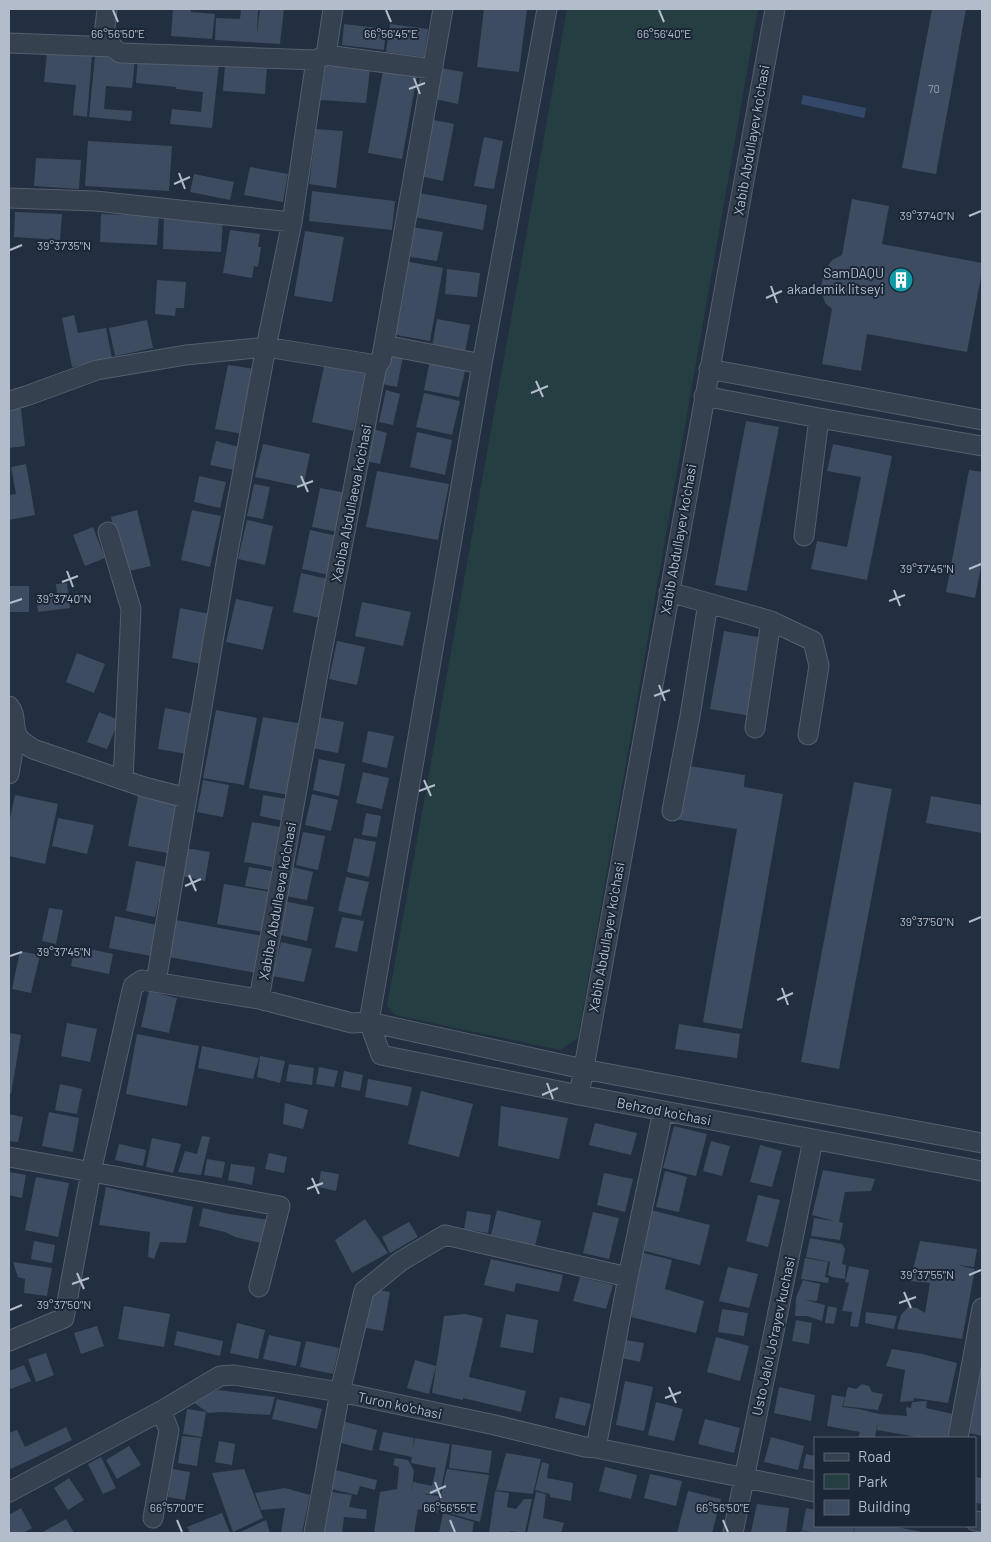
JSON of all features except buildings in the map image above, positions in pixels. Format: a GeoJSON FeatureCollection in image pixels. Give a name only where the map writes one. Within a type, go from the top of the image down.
{"type":"FeatureCollection","features":[{"type":"Feature","properties":{"kind":"street"},"geometry":{"type":"LineString","coordinates":[[107,9],[104,36],[107,42],[120,53],[321,57],[433,69]]}},
{"type":"Feature","properties":{"kind":"street"},"geometry":{"type":"LineString","coordinates":[[156,982],[228,557],[266,347],[292,222],[321,57],[333,9]]}},
{"type":"Feature","properties":{"kind":"street","name":"Xabiba Abdullaeva ko'chasi"},"geometry":{"type":"LineString","coordinates":[[259,999],[320,662],[377,365],[381,361],[384,345],[443,9]]}},
{"type":"Feature","properties":{"kind":"street"},"geometry":{"type":"LineString","coordinates":[[369,1022],[482,364],[547,9]]}},
{"type":"Feature","properties":{"kind":"street","name":"Xabib Abdullayev ko'chasi"},"geometry":{"type":"LineString","coordinates":[[579,1095],[775,9]]}},
{"type":"Feature","properties":{"kind":"street"},"geometry":{"type":"LineString","coordinates":[[9,43],[113,48]]}},
{"type":"Feature","properties":{"kind":"street"},"geometry":{"type":"LineString","coordinates":[[9,198],[95,201],[292,222]]}},
{"type":"Feature","properties":{"kind":"street"},"geometry":{"type":"LineString","coordinates":[[384,345],[482,364]]}},
{"type":"Feature","properties":{"kind":"street"},"geometry":{"type":"LineString","coordinates":[[9,401],[97,370],[186,355],[266,347],[377,365]]}},
{"type":"Feature","properties":{"kind":"street"},"geometry":{"type":"LineString","coordinates":[[709,369],[982,420]]}},
{"type":"Feature","properties":{"kind":"street"},"geometry":{"type":"LineString","coordinates":[[704,396],[982,446]]}},
{"type":"Feature","properties":{"kind":"street"},"geometry":{"type":"LineString","coordinates":[[804,536],[819,418]]}},
{"type":"Feature","properties":{"kind":"street"},"geometry":{"type":"LineString","coordinates":[[108,532],[131,609],[123,780]]}},
{"type":"Feature","properties":{"kind":"street"},"geometry":{"type":"LineString","coordinates":[[669,592],[771,621],[813,641],[819,666],[808,735]]}},
{"type":"Feature","properties":{"kind":"street"},"geometry":{"type":"LineString","coordinates":[[672,812],[708,603]]}},
{"type":"Feature","properties":{"kind":"street"},"geometry":{"type":"LineString","coordinates":[[755,728],[771,621]]}},
{"type":"Feature","properties":{"kind":"street"},"geometry":{"type":"LineString","coordinates":[[9,706],[14,711],[16,733],[9,774]]}},
{"type":"Feature","properties":{"kind":"street"},"geometry":{"type":"LineString","coordinates":[[16,733],[21,741],[33,749],[123,780],[187,798]]}},
{"type":"Feature","properties":{"kind":"street"},"geometry":{"type":"LineString","coordinates":[[9,1340],[64,1318],[91,1172],[133,986],[142,980],[259,999],[352,1024],[369,1022],[583,1069],[982,1143]]}},
{"type":"Feature","properties":{"kind":"street","name":"Behzod ko'chasi"},"geometry":{"type":"LineString","coordinates":[[369,1022],[381,1055],[579,1095],[982,1171]]}},
{"type":"Feature","properties":{"kind":"street"},"geometry":{"type":"LineString","coordinates":[[596,1448],[662,1111]]}},
{"type":"Feature","properties":{"kind":"street","name":"Usto Jalol Jo'rayev kuchasi"},"geometry":{"type":"LineString","coordinates":[[733,1533],[813,1140]]}},
{"type":"Feature","properties":{"kind":"street"},"geometry":{"type":"LineString","coordinates":[[9,1157],[280,1206],[259,1287]]}},
{"type":"Feature","properties":{"kind":"street"},"geometry":{"type":"LineString","coordinates":[[314,1533],[340,1392],[364,1291],[402,1261],[445,1235],[628,1277]]}},
{"type":"Feature","properties":{"kind":"street"},"geometry":{"type":"LineString","coordinates":[[958,1437],[982,1308]]}},
{"type":"Feature","properties":{"kind":"street","name":"Turon ko'chasi"},"geometry":{"type":"LineString","coordinates":[[9,1492],[161,1411],[220,1376],[234,1375],[340,1392],[495,1425],[585,1447],[814,1492]]}},
{"type":"Feature","properties":{"kind":"street"},"geometry":{"type":"LineString","coordinates":[[153,1518],[169,1430],[161,1411]]}},
{"type":"Feature","properties":{"kind":"green space"},"geometry":{"type":"Polygon","coordinates":[[[567,9],[758,9],[578,1038],[560,1050],[395,1015],[387,1006],[567,9]]]}},
{"type":"Feature","properties":{"kind":"water"},"geometry":{"type":"Polygon","coordinates":[[[803,95],[866,108],[864,118],[801,104],[803,95]]]}},
{"type":"Feature","properties":{"kind":"place","name":"SamDAQU akademik litseyi"},"geometry":{"type":"Point","coordinates":[901,280]}}]}
